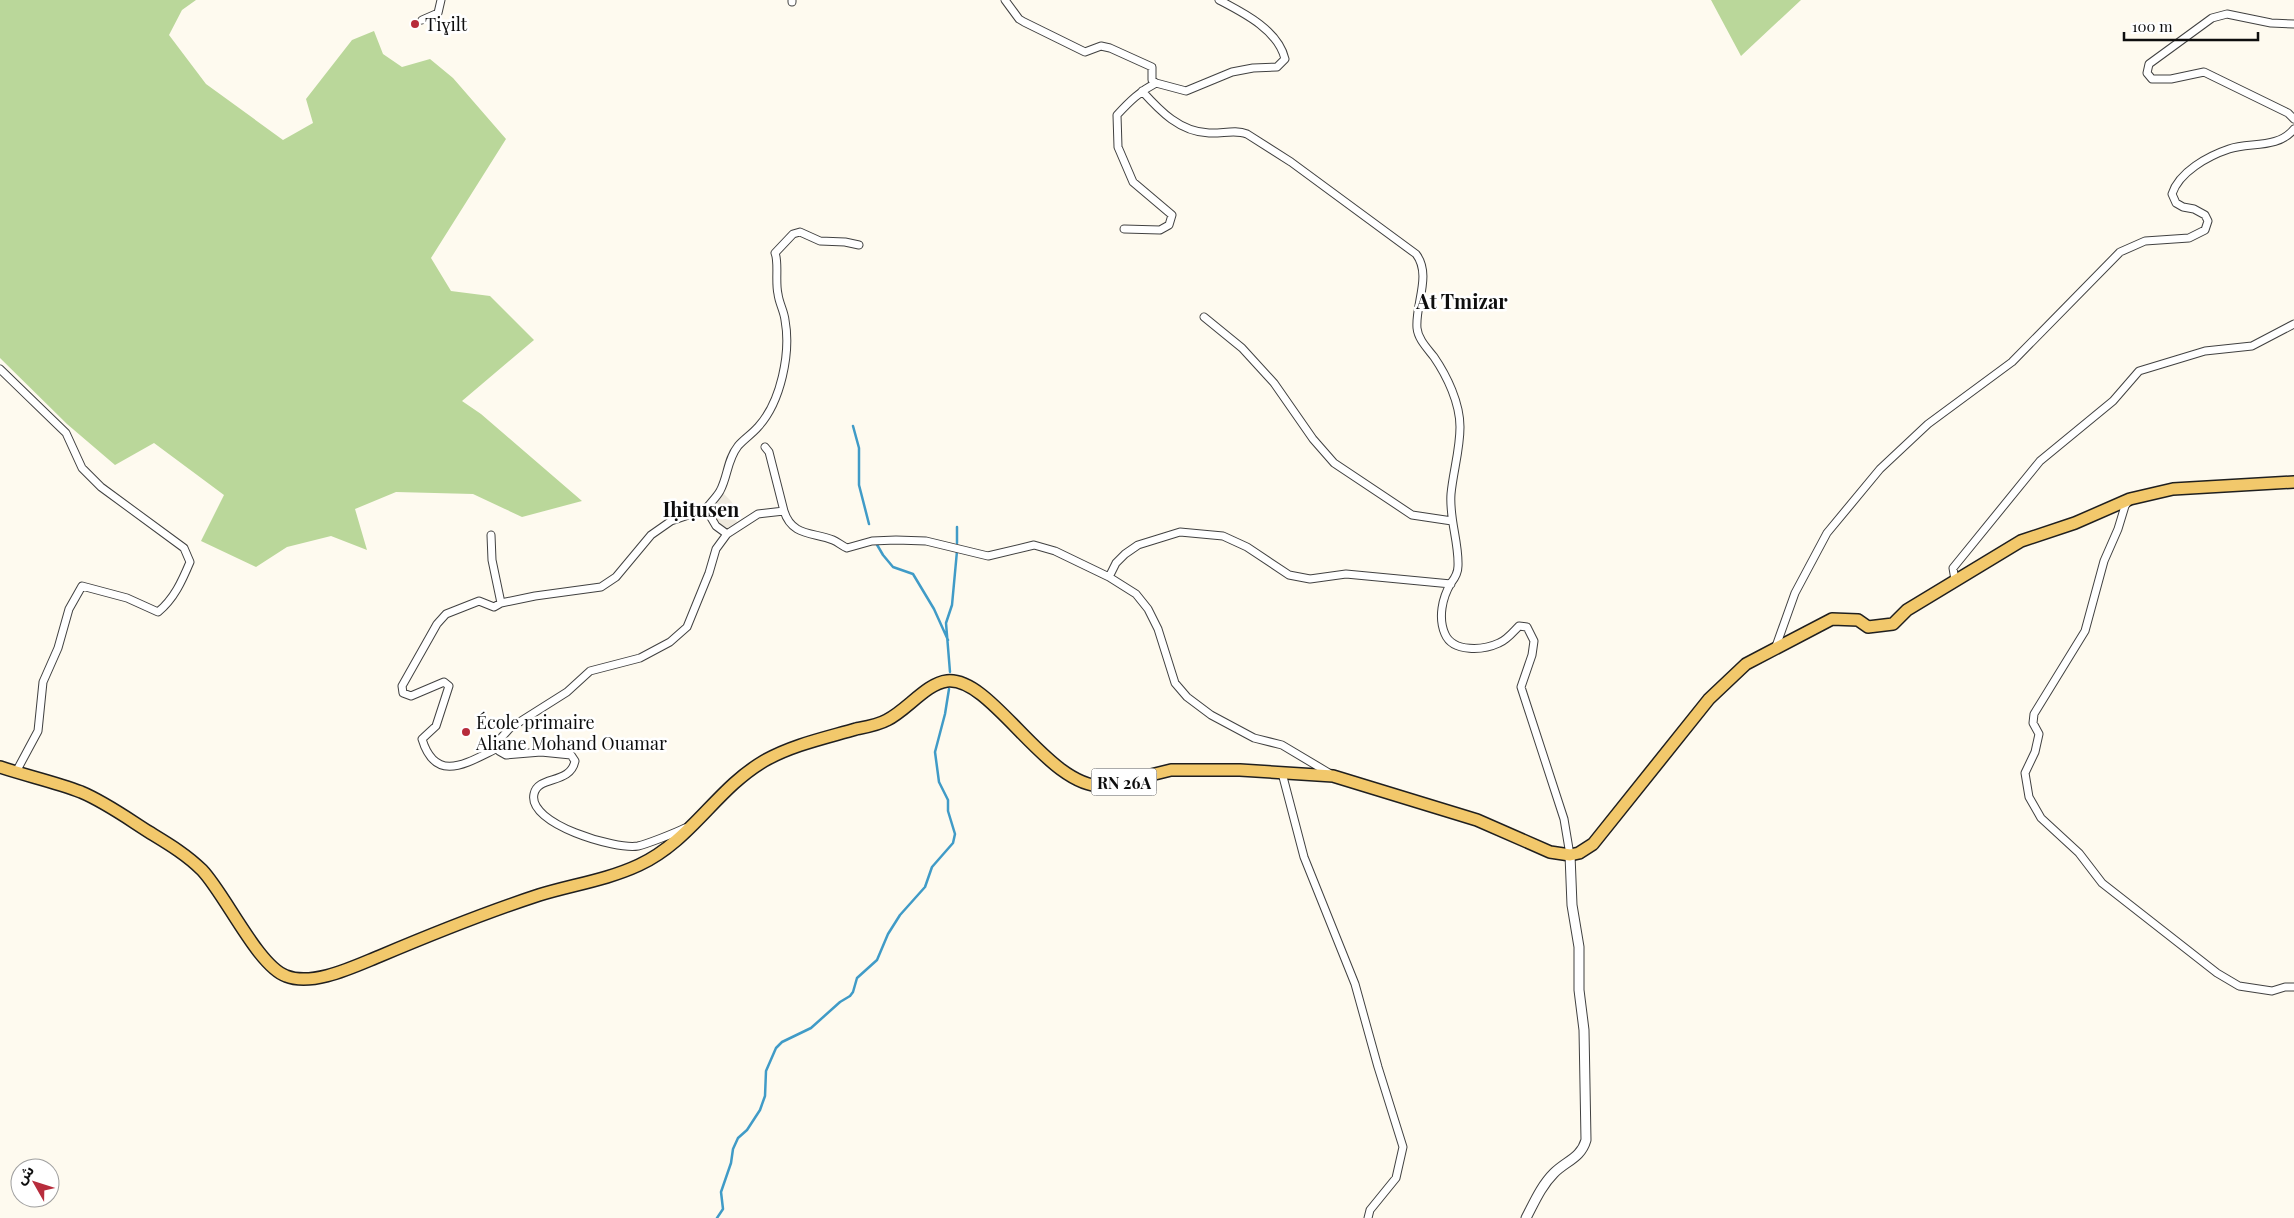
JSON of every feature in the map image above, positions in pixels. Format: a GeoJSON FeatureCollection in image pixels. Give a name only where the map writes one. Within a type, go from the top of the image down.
{"type":"FeatureCollection","features":[{"type":"Feature","properties":{"kind":"main road"},"geometry":{"type":"LineString","coordinates":[[1570,856],[1579,853],[1593,844],[1708,699],[1746,664],[1832,619],[1858,620],[1868,627],[1893,624],[1907,610],[2022,541],[2075,523],[2130,499],[2173,489],[2294,482]]}},
{"type":"Feature","properties":{"kind":"main road","name":"RN 26A"},"geometry":{"type":"LineString","coordinates":[[0,766],[82,793],[117,811],[178,850],[202,870],[268,963],[283,976],[299,980],[314,978],[349,968],[483,914],[639,865],[679,840],[732,786],[764,761],[796,746],[887,721],[936,684],[949,681],[960,683],[987,700],[1053,763],[1082,783],[1095,787],[1171,770],[1334,776],[1477,820],[1550,852],[1570,856]]}},
{"type":"Feature","properties":{"kind":"street"},"geometry":{"type":"LineString","coordinates":[[422,20],[438,13],[441,0]]}},
{"type":"Feature","properties":{"kind":"street"},"geometry":{"type":"LineString","coordinates":[[1005,0],[1019,19],[1046,35],[1085,52],[1100,46],[1110,48],[1152,67],[1152,80],[1156,83],[1186,91],[1232,72],[1253,68],[1277,67],[1285,60],[1283,50],[1262,26],[1244,13],[1219,0]]}},
{"type":"Feature","properties":{"kind":"street"},"geometry":{"type":"LineString","coordinates":[[2294,24],[2271,23],[2226,14],[2212,18],[2149,64],[2147,73],[2152,80],[2171,79],[2204,72],[2288,113],[2294,119]]}},
{"type":"Feature","properties":{"kind":"street"},"geometry":{"type":"LineString","coordinates":[[1124,229],[1160,230],[1169,225],[1172,215],[1133,182],[1118,147],[1117,115],[1142,91],[1156,83]]}},
{"type":"Feature","properties":{"kind":"street"},"geometry":{"type":"LineString","coordinates":[[1142,91],[1162,113],[1177,123],[1208,133],[1240,131],[1247,134],[1416,254],[1421,261],[1423,273],[1417,328],[1420,339],[1435,358],[1459,409],[1459,449],[1451,494],[1452,521],[1458,566],[1456,578],[1451,584],[1442,607],[1441,622],[1445,635],[1451,644],[1462,647],[1487,647],[1501,642],[1520,626],[1527,627],[1533,636],[1532,655],[1521,687],[1564,818],[1570,856],[1572,905],[1579,947],[1579,990],[1584,1030],[1586,1140],[1579,1156],[1553,1174],[1543,1186],[1526,1218]]}},
{"type":"Feature","properties":{"kind":"street"},"geometry":{"type":"LineString","coordinates":[[1774,649],[1795,593],[1827,533],[1880,469],[1928,424],[2012,362],[2120,252],[2145,241],[2189,238],[2205,230],[2208,221],[2205,215],[2176,203],[2172,194],[2183,175],[2203,161],[2229,149],[2276,142],[2289,135],[2294,129]]}},
{"type":"Feature","properties":{"kind":"street"},"geometry":{"type":"LineString","coordinates":[[498,748],[462,765],[447,767],[436,765],[428,753],[422,739],[436,726],[449,686],[444,682],[411,696],[403,693],[402,686],[432,632],[446,614],[479,601],[494,607],[501,603],[601,587],[616,577],[650,535],[671,521],[706,510],[720,492],[728,463],[735,451],[758,427],[769,412],[781,386],[787,340],[785,318],[778,295],[775,274],[777,258],[775,253],[793,234],[800,232],[820,241],[845,242],[859,245]]}},
{"type":"Feature","properties":{"kind":"street"},"geometry":{"type":"LineString","coordinates":[[1204,318],[1242,348],[1274,383],[1313,439],[1334,463],[1412,515],[1452,521]]}},
{"type":"Feature","properties":{"kind":"street"},"geometry":{"type":"LineString","coordinates":[[1955,580],[1953,568],[2034,467],[2054,448],[2113,402],[2139,371],[2205,351],[2252,346],[2294,324]]}},
{"type":"Feature","properties":{"kind":"street"},"geometry":{"type":"LineString","coordinates":[[0,369],[66,433],[82,468],[101,487],[184,548],[190,562],[181,584],[169,603],[158,612],[127,598],[82,586],[69,609],[58,648],[43,682],[38,731],[16,772]]}},
{"type":"Feature","properties":{"kind":"street"},"geometry":{"type":"LineString","coordinates":[[764,447],[769,452],[786,519],[793,526],[811,536],[834,540],[847,548],[872,541],[896,540],[926,542],[988,556],[1034,545],[1055,551],[1109,577],[1136,594],[1148,610],[1158,629],[1175,683],[1187,697],[1211,715],[1254,738],[1282,745],[1334,776]]}},
{"type":"Feature","properties":{"kind":"street"},"geometry":{"type":"LineString","coordinates":[[2130,499],[2125,506],[2118,529],[2104,561],[2084,631],[2034,714],[2033,723],[2040,734],[2035,752],[2025,773],[2029,797],[2042,818],[2079,853],[2102,883],[2217,973],[2239,986],[2254,990],[2272,991],[2284,987],[2294,987]]}},
{"type":"Feature","properties":{"kind":"street"},"geometry":{"type":"LineString","coordinates":[[706,510],[716,526],[727,534]]}},
{"type":"Feature","properties":{"kind":"street"},"geometry":{"type":"LineString","coordinates":[[498,748],[500,739],[510,728],[567,692],[590,671],[640,658],[670,642],[687,627],[709,573],[716,549],[727,534],[758,514],[784,511]]}},
{"type":"Feature","properties":{"kind":"street"},"geometry":{"type":"LineString","coordinates":[[1109,577],[1125,554],[1138,545],[1180,532],[1223,536],[1247,547],[1289,576],[1310,578],[1346,574],[1451,584]]}},
{"type":"Feature","properties":{"kind":"street"},"geometry":{"type":"LineString","coordinates":[[492,535],[492,560],[501,603]]}},
{"type":"Feature","properties":{"kind":"street"},"geometry":{"type":"LineString","coordinates":[[498,748],[499,751],[506,754],[541,752],[571,755],[575,761],[574,769],[568,774],[536,789],[533,796],[535,806],[541,815],[568,830],[616,844],[638,846],[698,822]]}},
{"type":"Feature","properties":{"kind":"street"},"geometry":{"type":"LineString","coordinates":[[1282,773],[1304,857],[1355,984],[1403,1147],[1396,1178],[1370,1210],[1368,1218]]}},
{"type":"Feature","properties":{"kind":"green space"},"geometry":{"type":"Polygon","coordinates":[[[0,0],[196,0],[182,10],[169,35],[206,84],[283,140],[313,123],[306,99],[352,40],[374,31],[383,54],[402,67],[430,59],[453,78],[506,139],[431,258],[451,291],[490,296],[534,340],[462,401],[481,414],[582,501],[522,517],[473,494],[396,492],[355,509],[367,550],[331,536],[287,547],[256,567],[201,541],[224,495],[154,443],[115,465],[67,424],[0,358],[0,0]]]}},
{"type":"Feature","properties":{"kind":"green space"},"geometry":{"type":"Polygon","coordinates":[[[1711,0],[1801,0],[1741,56],[1711,0]]]}},
{"type":"Feature","properties":{"kind":"shaded area"},"geometry":{"type":"Polygon","coordinates":[[[721,491],[731,501],[737,511],[732,516],[739,524],[728,531],[708,517],[698,514],[696,509],[706,506],[721,491]]]}},
{"type":"Feature","properties":{"kind":"waterway"},"geometry":{"type":"LineString","coordinates":[[853,426],[859,448],[859,485],[869,524]]}},
{"type":"Feature","properties":{"kind":"waterway"},"geometry":{"type":"LineString","coordinates":[[957,527],[957,543]]}},
{"type":"Feature","properties":{"kind":"waterway"},"geometry":{"type":"LineString","coordinates":[[876,543],[893,567],[913,574],[934,609],[948,640]]}},
{"type":"Feature","properties":{"kind":"waterway"},"geometry":{"type":"LineString","coordinates":[[950,672],[946,623],[952,605],[957,551]]}},
{"type":"Feature","properties":{"kind":"waterway"},"geometry":{"type":"LineString","coordinates":[[717,1218],[723,1209],[721,1192],[731,1163],[733,1149],[738,1138],[747,1130],[760,1110],[765,1096],[766,1071],[776,1048],[782,1042],[811,1028],[840,1002],[850,996],[857,978],[877,960],[888,934],[900,915],[925,887],[932,867],[953,843],[955,834],[948,811],[948,800],[939,782],[935,752],[945,714],[949,689]]}},
{"type":"Feature","properties":{"kind":"place","name":"Tiɣilt"},"geometry":{"type":"Point","coordinates":[415,24]}},
{"type":"Feature","properties":{"kind":"place","name":"École primaire Aliane Mohand Ouamar"},"geometry":{"type":"Point","coordinates":[466,732]}},
{"type":"Feature","properties":{"kind":"district","name":"At Tmizar"},"geometry":{"type":"Point","coordinates":[1462,300]}},
{"type":"Feature","properties":{"kind":"district","name":"Iḥiṭusen"},"geometry":{"type":"Point","coordinates":[701,508]}}]}
